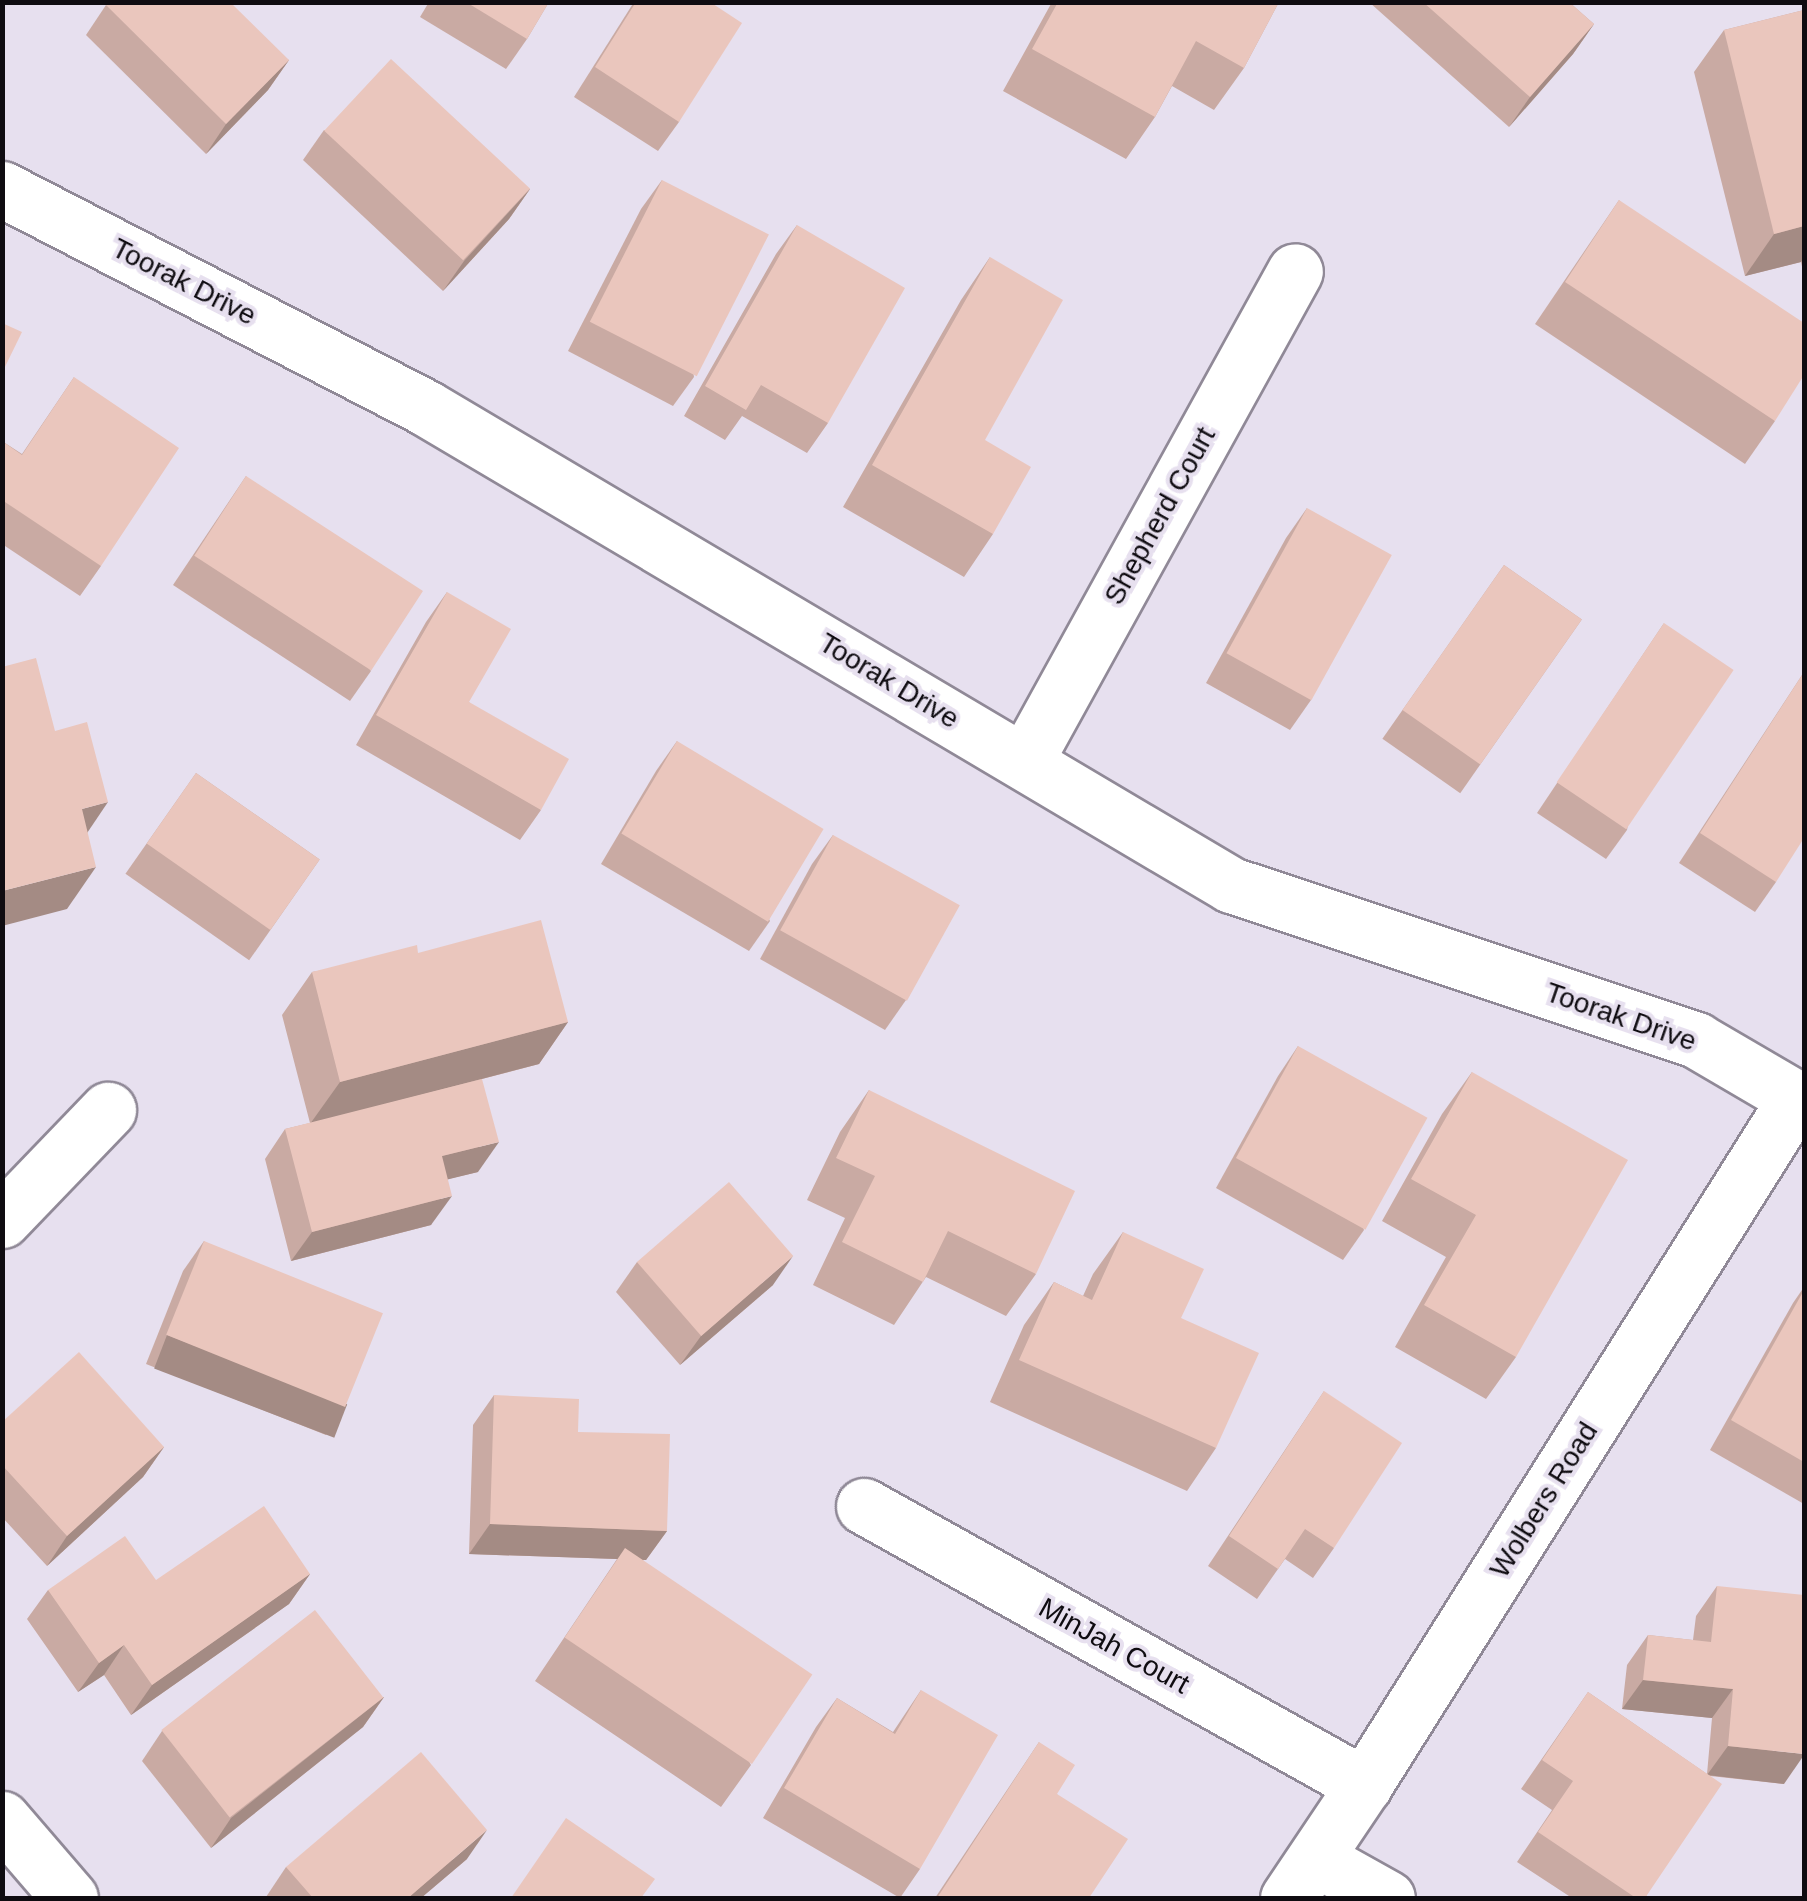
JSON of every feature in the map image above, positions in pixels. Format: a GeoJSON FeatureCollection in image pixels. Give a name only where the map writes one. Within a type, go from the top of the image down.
{"type":"FeatureCollection","features":[{"type":"Feature","properties":{"kind":"street","name":"Toorak Drive"},"geometry":{"type":"LineString","coordinates":[[2,188],[426,408],[1231,885],[1696,1040],[1800,1101]]}},
{"type":"Feature","properties":{"kind":"street","name":"Shepherd Court"},"geometry":{"type":"LineString","coordinates":[[1024,761],[1295,270]]}},
{"type":"Feature","properties":{"kind":"street","name":"Wolbers Road"},"geometry":{"type":"LineString","coordinates":[[1302,1879],[1800,1101]]}},
{"type":"Feature","properties":{"kind":"street"},"geometry":{"type":"LineString","coordinates":[[2,1220],[108,1110]]}},
{"type":"Feature","properties":{"kind":"street","name":"MinJah Court"},"geometry":{"type":"LineString","coordinates":[[864,1506],[1364,1785]]}},
{"type":"Feature","properties":{"kind":"street"},"geometry":{"type":"LineString","coordinates":[[2,1819],[70,1898]]}},
{"type":"Feature","properties":{"kind":"street"},"geometry":{"type":"LineString","coordinates":[[1302,1879],[1387,1898]]}},
{"type":"Feature","properties":{"kind":"building"},"geometry":{"type":"Polygon","coordinates":[[[230,2],[289,60],[226,124],[106,5],[230,2]]]}},
{"type":"Feature","properties":{"kind":"building"},"geometry":{"type":"Polygon","coordinates":[[[466,2],[549,2],[527,39],[466,2]]]}},
{"type":"Feature","properties":{"kind":"building"},"geometry":{"type":"Polygon","coordinates":[[[636,2],[710,2],[742,23],[679,122],[595,67],[636,2]]]}},
{"type":"Feature","properties":{"kind":"building"},"geometry":{"type":"Polygon","coordinates":[[[1058,2],[1279,2],[1244,68],[1196,41],[1155,117],[1032,49],[1058,2]]]}},
{"type":"Feature","properties":{"kind":"building"},"geometry":{"type":"Polygon","coordinates":[[[1423,2],[1569,2],[1594,24],[1530,97],[1423,2]]]}},
{"type":"Feature","properties":{"kind":"building"},"geometry":{"type":"Polygon","coordinates":[[[1804,10],[1804,226],[1774,234],[1724,30],[1804,10]]]}},
{"type":"Feature","properties":{"kind":"building"},"geometry":{"type":"Polygon","coordinates":[[[391,59],[530,189],[463,260],[324,131],[391,59]]]}},
{"type":"Feature","properties":{"kind":"building"},"geometry":{"type":"Polygon","coordinates":[[[662,180],[769,234],[697,376],[590,322],[662,180]]]}},
{"type":"Feature","properties":{"kind":"building"},"geometry":{"type":"Polygon","coordinates":[[[1619,200],[1804,323],[1804,375],[1775,421],[1565,282],[1619,200]]]}},
{"type":"Feature","properties":{"kind":"building"},"geometry":{"type":"Polygon","coordinates":[[[797,225],[905,288],[828,423],[761,385],[746,410],[705,386],[797,225]]]}},
{"type":"Feature","properties":{"kind":"building"},"geometry":{"type":"Polygon","coordinates":[[[990,257],[1063,300],[985,440],[1031,467],[993,534],[872,465],[990,257]]]}},
{"type":"Feature","properties":{"kind":"building"},"geometry":{"type":"Polygon","coordinates":[[[2,323],[22,332],[2,373],[2,323]]]}},
{"type":"Feature","properties":{"kind":"building"},"geometry":{"type":"Polygon","coordinates":[[[74,377],[179,448],[101,566],[2,500],[2,441],[22,455],[74,377]]]}},
{"type":"Feature","properties":{"kind":"building"},"geometry":{"type":"Polygon","coordinates":[[[246,476],[423,591],[371,671],[194,556],[246,476]]]}},
{"type":"Feature","properties":{"kind":"building"},"geometry":{"type":"Polygon","coordinates":[[[1307,508],[1392,555],[1311,700],[1227,653],[1307,508]]]}},
{"type":"Feature","properties":{"kind":"building"},"geometry":{"type":"Polygon","coordinates":[[[1504,565],[1582,619],[1480,764],[1402,710],[1504,565]]]}},
{"type":"Feature","properties":{"kind":"building"},"geometry":{"type":"Polygon","coordinates":[[[447,592],[511,629],[469,702],[569,759],[541,810],[376,715],[447,592]]]}},
{"type":"Feature","properties":{"kind":"building"},"geometry":{"type":"Polygon","coordinates":[[[1664,623],[1734,670],[1626,829],[1557,782],[1664,623]]]}},
{"type":"Feature","properties":{"kind":"building"},"geometry":{"type":"Polygon","coordinates":[[[36,658],[55,731],[87,722],[108,802],[82,809],[96,867],[2,891],[2,667],[36,658]]]}},
{"type":"Feature","properties":{"kind":"building"},"geometry":{"type":"Polygon","coordinates":[[[1804,672],[1804,838],[1776,882],[1700,833],[1804,672]]]}},
{"type":"Feature","properties":{"kind":"building"},"geometry":{"type":"Polygon","coordinates":[[[677,741],[824,829],[768,922],[621,834],[677,741]]]}},
{"type":"Feature","properties":{"kind":"building"},"geometry":{"type":"Polygon","coordinates":[[[196,773],[320,860],[270,930],[147,843],[196,773]]]}},
{"type":"Feature","properties":{"kind":"building"},"geometry":{"type":"Polygon","coordinates":[[[833,835],[960,905],[907,1001],[780,930],[833,835]]]}},
{"type":"Feature","properties":{"kind":"building"},"geometry":{"type":"Polygon","coordinates":[[[541,920],[568,1022],[340,1082],[312,972],[417,945],[418,953],[541,920]]]}},
{"type":"Feature","properties":{"kind":"building"},"geometry":{"type":"Polygon","coordinates":[[[1298,1046],[1427,1118],[1365,1230],[1236,1158],[1298,1046]]]}},
{"type":"Feature","properties":{"kind":"building"},"geometry":{"type":"Polygon","coordinates":[[[1472,1072],[1628,1160],[1516,1357],[1424,1305],[1476,1215],[1411,1179],[1472,1072]]]}},
{"type":"Feature","properties":{"kind":"building"},"geometry":{"type":"Polygon","coordinates":[[[482,1079],[499,1142],[442,1156],[452,1196],[312,1232],[285,1129],[482,1079]]]}},
{"type":"Feature","properties":{"kind":"building"},"geometry":{"type":"Polygon","coordinates":[[[869,1090],[1075,1191],[1036,1274],[948,1231],[923,1282],[842,1242],[875,1176],[836,1158],[869,1090]]]}},
{"type":"Feature","properties":{"kind":"building"},"geometry":{"type":"Polygon","coordinates":[[[729,1182],[793,1256],[701,1336],[637,1262],[729,1182]]]}},
{"type":"Feature","properties":{"kind":"building"},"geometry":{"type":"Polygon","coordinates":[[[1123,1232],[1204,1269],[1181,1318],[1259,1353],[1216,1448],[1019,1360],[1054,1282],[1092,1300],[1123,1232]]]}},
{"type":"Feature","properties":{"kind":"building"},"geometry":{"type":"Polygon","coordinates":[[[204,1241],[383,1313],[345,1407],[166,1335],[204,1241]]]}},
{"type":"Feature","properties":{"kind":"building"},"geometry":{"type":"Polygon","coordinates":[[[1804,1290],[1804,1462],[1731,1420],[1804,1290]]]}},
{"type":"Feature","properties":{"kind":"building"},"geometry":{"type":"Polygon","coordinates":[[[79,1352],[164,1447],[67,1536],[2,1465],[2,1422],[79,1352]]]}},
{"type":"Feature","properties":{"kind":"building"},"geometry":{"type":"Polygon","coordinates":[[[1324,1391],[1402,1443],[1334,1548],[1305,1529],[1278,1569],[1229,1536],[1324,1391]]]}},
{"type":"Feature","properties":{"kind":"building"},"geometry":{"type":"Polygon","coordinates":[[[494,1395],[579,1399],[578,1432],[670,1434],[667,1531],[490,1524],[494,1395]]]}},
{"type":"Feature","properties":{"kind":"building"},"geometry":{"type":"Polygon","coordinates":[[[264,1506],[310,1574],[152,1685],[124,1645],[99,1663],[48,1590],[125,1536],[156,1580],[264,1506]]]}},
{"type":"Feature","properties":{"kind":"building"},"geometry":{"type":"Polygon","coordinates":[[[625,1548],[812,1674],[752,1764],[565,1638],[625,1548]]]}},
{"type":"Feature","properties":{"kind":"building"},"geometry":{"type":"Polygon","coordinates":[[[1717,1586],[1804,1595],[1804,1754],[1728,1746],[1733,1689],[1643,1680],[1648,1635],[1711,1642],[1717,1586]]]}},
{"type":"Feature","properties":{"kind":"building"},"geometry":{"type":"Polygon","coordinates":[[[315,1610],[383,1697],[230,1818],[161,1730],[315,1610]]]}},
{"type":"Feature","properties":{"kind":"building"},"geometry":{"type":"Polygon","coordinates":[[[921,1690],[998,1735],[920,1869],[784,1788],[837,1698],[895,1734],[921,1690]]]}},
{"type":"Feature","properties":{"kind":"building"},"geometry":{"type":"Polygon","coordinates":[[[1588,1692],[1722,1784],[1645,1898],[1636,1898],[1538,1832],[1573,1781],[1542,1760],[1588,1692]]]}},
{"type":"Feature","properties":{"kind":"building"},"geometry":{"type":"Polygon","coordinates":[[[1039,1742],[1075,1765],[1057,1794],[1128,1839],[1089,1898],[937,1898],[1039,1742]]]}},
{"type":"Feature","properties":{"kind":"building"},"geometry":{"type":"Polygon","coordinates":[[[421,1752],[487,1830],[408,1898],[313,1898],[286,1867],[421,1752]]]}},
{"type":"Feature","properties":{"kind":"building"},"geometry":{"type":"Polygon","coordinates":[[[566,1818],[655,1879],[641,1898],[511,1898],[566,1818]]]}}]}
